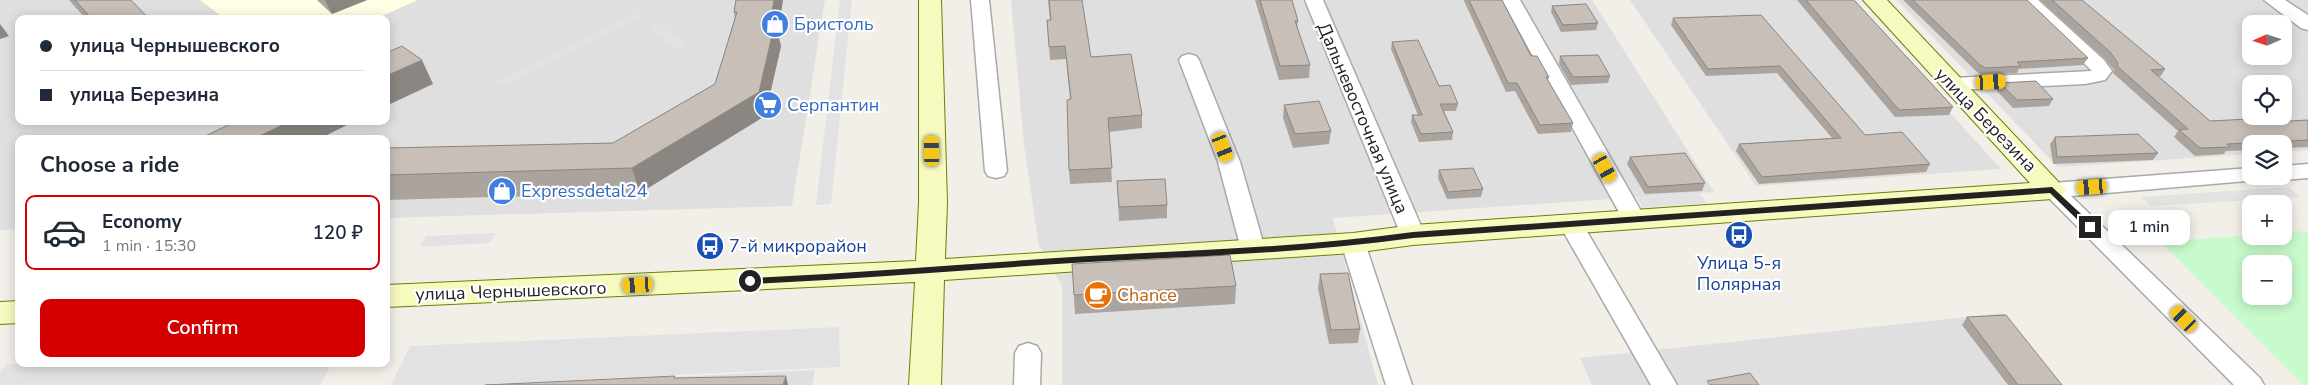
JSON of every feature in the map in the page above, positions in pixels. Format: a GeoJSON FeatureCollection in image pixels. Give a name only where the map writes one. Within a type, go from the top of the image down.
{"type":"FeatureCollection","features":[{"type":"Feature","properties":{"kind":"street"},"geometry":{"type":"LineString","coordinates":[[925,385],[933,202],[930,0]]}},
{"type":"Feature","properties":{"kind":"street"},"geometry":{"type":"LineString","coordinates":[[980,0],[996,171]]}},
{"type":"Feature","properties":{"kind":"street","name":"Дальневосточная улица"},"geometry":{"type":"LineString","coordinates":[[1314,0],[1413,235]]}},
{"type":"Feature","properties":{"kind":"street"},"geometry":{"type":"LineString","coordinates":[[1511,0],[1633,218]]}},
{"type":"Feature","properties":{"kind":"street","name":"улица Березина"},"geometry":{"type":"LineString","coordinates":[[1874,0],[2052,190],[2251,385]]}},
{"type":"Feature","properties":{"kind":"street"},"geometry":{"type":"LineString","coordinates":[[1953,84],[2098,76],[2102,71],[2097,64],[2027,0]]}},
{"type":"Feature","properties":{"kind":"street"},"geometry":{"type":"LineString","coordinates":[[2273,0],[2308,24]]}},
{"type":"Feature","properties":{"kind":"street"},"geometry":{"type":"LineString","coordinates":[[1189,60],[1229,162],[1254,249]]}},
{"type":"Feature","properties":{"kind":"street"},"geometry":{"type":"LineString","coordinates":[[2292,172],[2308,171]]}},
{"type":"Feature","properties":{"kind":"street","name":"улица Чернышевского"},"geometry":{"type":"LineString","coordinates":[[390,296],[857,276],[1353,243],[1413,235],[1633,218],[2242,176]]}},
{"type":"Feature","properties":{"kind":"street"},"geometry":{"type":"LineString","coordinates":[[1571,224],[1664,385]]}},
{"type":"Feature","properties":{"kind":"street"},"geometry":{"type":"LineString","coordinates":[[1353,243],[1399,385]]}},
{"type":"Feature","properties":{"kind":"street"},"geometry":{"type":"LineString","coordinates":[[0,313],[15,312]]}},
{"type":"Feature","properties":{"kind":"street"},"geometry":{"type":"LineString","coordinates":[[1027,385],[1028,352]]}},
{"type":"Feature","properties":{"kind":"shaded area"},"geometry":{"type":"Polygon","coordinates":[[[0,0],[825,0],[792,206],[390,218],[390,135],[15,135],[15,229],[0,230],[0,0]]]}},
{"type":"Feature","properties":{"kind":"shaded area"},"geometry":{"type":"Polygon","coordinates":[[[200,0],[418,0],[384,15],[220,15],[200,0]]]}},
{"type":"Feature","properties":{"kind":"shaded area"},"geometry":{"type":"Polygon","coordinates":[[[840,0],[852,0],[831,204],[816,205],[840,0]]]}},
{"type":"Feature","properties":{"kind":"shaded area"},"geometry":{"type":"Polygon","coordinates":[[[1011,0],[1592,0],[1714,192],[1333,218],[1378,385],[1062,385],[1062,286],[1039,246],[1024,145],[1011,0]]]}},
{"type":"Feature","properties":{"kind":"shaded area"},"geometry":{"type":"Polygon","coordinates":[[[1630,0],[1848,0],[2001,169],[1756,186],[1630,0]]]}},
{"type":"Feature","properties":{"kind":"shaded area"},"geometry":{"type":"Polygon","coordinates":[[[1897,0],[2308,0],[2308,150],[2292,151],[2292,135],[2242,135],[2242,155],[2058,167],[1897,0]]]}},
{"type":"Feature","properties":{"kind":"shaded area"},"geometry":{"type":"Polygon","coordinates":[[[633,13],[640,17],[502,87],[495,82],[633,13]]]}},
{"type":"Feature","properties":{"kind":"shaded area"},"geometry":{"type":"Polygon","coordinates":[[[659,24],[690,45],[679,50],[648,29],[659,24]]]}},
{"type":"Feature","properties":{"kind":"shaded area"},"geometry":{"type":"Polygon","coordinates":[[[2289,187],[2301,197],[2292,198],[2292,195],[2242,195],[2242,201],[2151,206],[2141,197],[2289,187]]]}},
{"type":"Feature","properties":{"kind":"shaded area"},"geometry":{"type":"Polygon","coordinates":[[[1700,193],[1706,203],[1643,208],[1637,198],[1700,193]]]}},
{"type":"Feature","properties":{"kind":"shaded area"},"geometry":{"type":"Polygon","coordinates":[[[496,233],[490,243],[420,247],[426,236],[496,233]]]}},
{"type":"Feature","properties":{"kind":"shaded area"},"geometry":{"type":"Polygon","coordinates":[[[2004,313],[2061,385],[1592,385],[1580,358],[2004,313]]]}},
{"type":"Feature","properties":{"kind":"shaded area"},"geometry":{"type":"Polygon","coordinates":[[[839,327],[840,367],[473,385],[391,385],[410,346],[839,327]]]}},
{"type":"Feature","properties":{"kind":"shaded area"},"geometry":{"type":"Polygon","coordinates":[[[7,364],[15,364],[15,367],[330,367],[320,385],[0,385],[0,372],[7,364]]]}},
{"type":"Feature","properties":{"kind":"shaded area"},"geometry":{"type":"Polygon","coordinates":[[[815,370],[812,385],[509,385],[815,370]]]}},
{"type":"Feature","properties":{"kind":"green space"},"geometry":{"type":"Polygon","coordinates":[[[2308,231],[2308,385],[2303,385],[2161,242],[2242,236],[2242,245],[2292,245],[2292,232],[2308,231]]]}},
{"type":"Feature","properties":{"kind":"building"},"geometry":{"type":"Polygon","coordinates":[[[75,0],[131,0],[145,15],[88,15],[75,0]]]}},
{"type":"Feature","properties":{"kind":"building"},"geometry":{"type":"Polygon","coordinates":[[[736,0],[774,0],[770,23],[775,23],[759,92],[632,168],[390,175],[390,148],[613,143],[715,84],[737,12],[734,12],[736,0]]]}},
{"type":"Feature","properties":{"kind":"building"},"geometry":{"type":"Polygon","coordinates":[[[1049,0],[1082,0],[1091,57],[1131,54],[1142,115],[1108,118],[1112,168],[1069,170],[1067,100],[1071,99],[1065,46],[1049,47],[1047,20],[1051,20],[1049,0]]]}},
{"type":"Feature","properties":{"kind":"building"},"geometry":{"type":"Polygon","coordinates":[[[1260,0],[1292,0],[1298,21],[1295,21],[1310,65],[1280,66],[1260,0]]]}},
{"type":"Feature","properties":{"kind":"building"},"geometry":{"type":"Polygon","coordinates":[[[1469,0],[1502,0],[1531,56],[1537,56],[1549,77],[1546,77],[1573,123],[1540,125],[1517,83],[1508,83],[1469,0]]]}},
{"type":"Feature","properties":{"kind":"building"},"geometry":{"type":"Polygon","coordinates":[[[1806,0],[1854,0],[1953,107],[1899,110],[1806,0]]]}},
{"type":"Feature","properties":{"kind":"building"},"geometry":{"type":"Polygon","coordinates":[[[1913,0],[2027,0],[2088,58],[2017,62],[2021,66],[1986,68],[1980,65],[1913,0]]]}},
{"type":"Feature","properties":{"kind":"building"},"geometry":{"type":"Polygon","coordinates":[[[2052,0],[2082,0],[2165,69],[2151,70],[2210,121],[2242,119],[2242,125],[2292,125],[2292,121],[2308,120],[2308,140],[2292,141],[2292,135],[2242,135],[2242,143],[2227,144],[2230,147],[2200,148],[2179,130],[2188,129],[2117,66],[2118,63],[2110,52],[2052,0]]]}},
{"type":"Feature","properties":{"kind":"building"},"geometry":{"type":"Polygon","coordinates":[[[1586,4],[1598,23],[1563,25],[1552,6],[1586,4]]]}},
{"type":"Feature","properties":{"kind":"building"},"geometry":{"type":"Polygon","coordinates":[[[1761,15],[1865,135],[1902,132],[1930,164],[1762,177],[1739,144],[1841,138],[1780,66],[1708,69],[1673,18],[1761,15]]]}},
{"type":"Feature","properties":{"kind":"building"},"geometry":{"type":"Polygon","coordinates":[[[1418,40],[1439,86],[1450,85],[1458,104],[1440,104],[1453,132],[1421,134],[1412,115],[1422,115],[1392,42],[1418,40]]]}},
{"type":"Feature","properties":{"kind":"building"},"geometry":{"type":"Polygon","coordinates":[[[402,46],[422,60],[390,74],[390,51],[402,46]]]}},
{"type":"Feature","properties":{"kind":"building"},"geometry":{"type":"Polygon","coordinates":[[[1598,55],[1610,76],[1573,77],[1560,56],[1598,55]]]}},
{"type":"Feature","properties":{"kind":"building"},"geometry":{"type":"Polygon","coordinates":[[[2036,81],[2053,99],[2017,100],[2000,83],[2036,81]]]}},
{"type":"Feature","properties":{"kind":"building"},"geometry":{"type":"Polygon","coordinates":[[[1319,101],[1331,131],[1295,134],[1284,105],[1319,101]]]}},
{"type":"Feature","properties":{"kind":"building"},"geometry":{"type":"Polygon","coordinates":[[[229,125],[283,125],[261,135],[207,135],[229,125]]]}},
{"type":"Feature","properties":{"kind":"building"},"geometry":{"type":"Polygon","coordinates":[[[2138,134],[2158,153],[2057,157],[2055,137],[2138,134]]]}},
{"type":"Feature","properties":{"kind":"building"},"geometry":{"type":"Polygon","coordinates":[[[1685,153],[1705,183],[1648,187],[1630,157],[1685,153]]]}},
{"type":"Feature","properties":{"kind":"building"},"geometry":{"type":"Polygon","coordinates":[[[1473,168],[1483,189],[1448,192],[1439,170],[1473,168]]]}},
{"type":"Feature","properties":{"kind":"building"},"geometry":{"type":"Polygon","coordinates":[[[1165,179],[1167,205],[1119,207],[1117,181],[1165,179]]]}},
{"type":"Feature","properties":{"kind":"building"},"geometry":{"type":"Polygon","coordinates":[[[1230,255],[1236,286],[1074,295],[1072,264],[1230,255]]]}},
{"type":"Feature","properties":{"kind":"building"},"geometry":{"type":"Polygon","coordinates":[[[1348,273],[1360,329],[1331,330],[1320,274],[1348,273]]]}},
{"type":"Feature","properties":{"kind":"building"},"geometry":{"type":"Polygon","coordinates":[[[2006,315],[2062,385],[2018,385],[1967,317],[2006,315]]]}},
{"type":"Feature","properties":{"kind":"building"},"geometry":{"type":"Polygon","coordinates":[[[1750,373],[1759,385],[1710,385],[1707,381],[1750,373]]]}},
{"type":"Feature","properties":{"kind":"building"},"geometry":{"type":"Polygon","coordinates":[[[675,376],[674,378],[786,376],[783,385],[485,385],[675,376]]]}},
{"type":"Feature","properties":{"kind":"place","name":"Бристоль"},"geometry":{"type":"Point","coordinates":[775,24]}},
{"type":"Feature","properties":{"kind":"place","name":"Серпантин"},"geometry":{"type":"Point","coordinates":[768,105]}},
{"type":"Feature","properties":{"kind":"place","name":"Expressdetal24"},"geometry":{"type":"Point","coordinates":[502,191]}},
{"type":"Feature","properties":{"kind":"place","name":"Улица 5-я Полярная"},"geometry":{"type":"Point","coordinates":[1739,235]}},
{"type":"Feature","properties":{"kind":"place","name":"7-й микрорайон"},"geometry":{"type":"Point","coordinates":[710,246]}},
{"type":"Feature","properties":{"kind":"place","name":"Chance"},"geometry":{"type":"Point","coordinates":[1098,295]}},
{"type":"Feature","properties":{"kind":"route"},"geometry":{"type":"LineString","coordinates":[[750,281],[857,276],[1058,261],[1353,243],[1413,235],[1633,218],[2052,190],[2090,227]]}}]}
